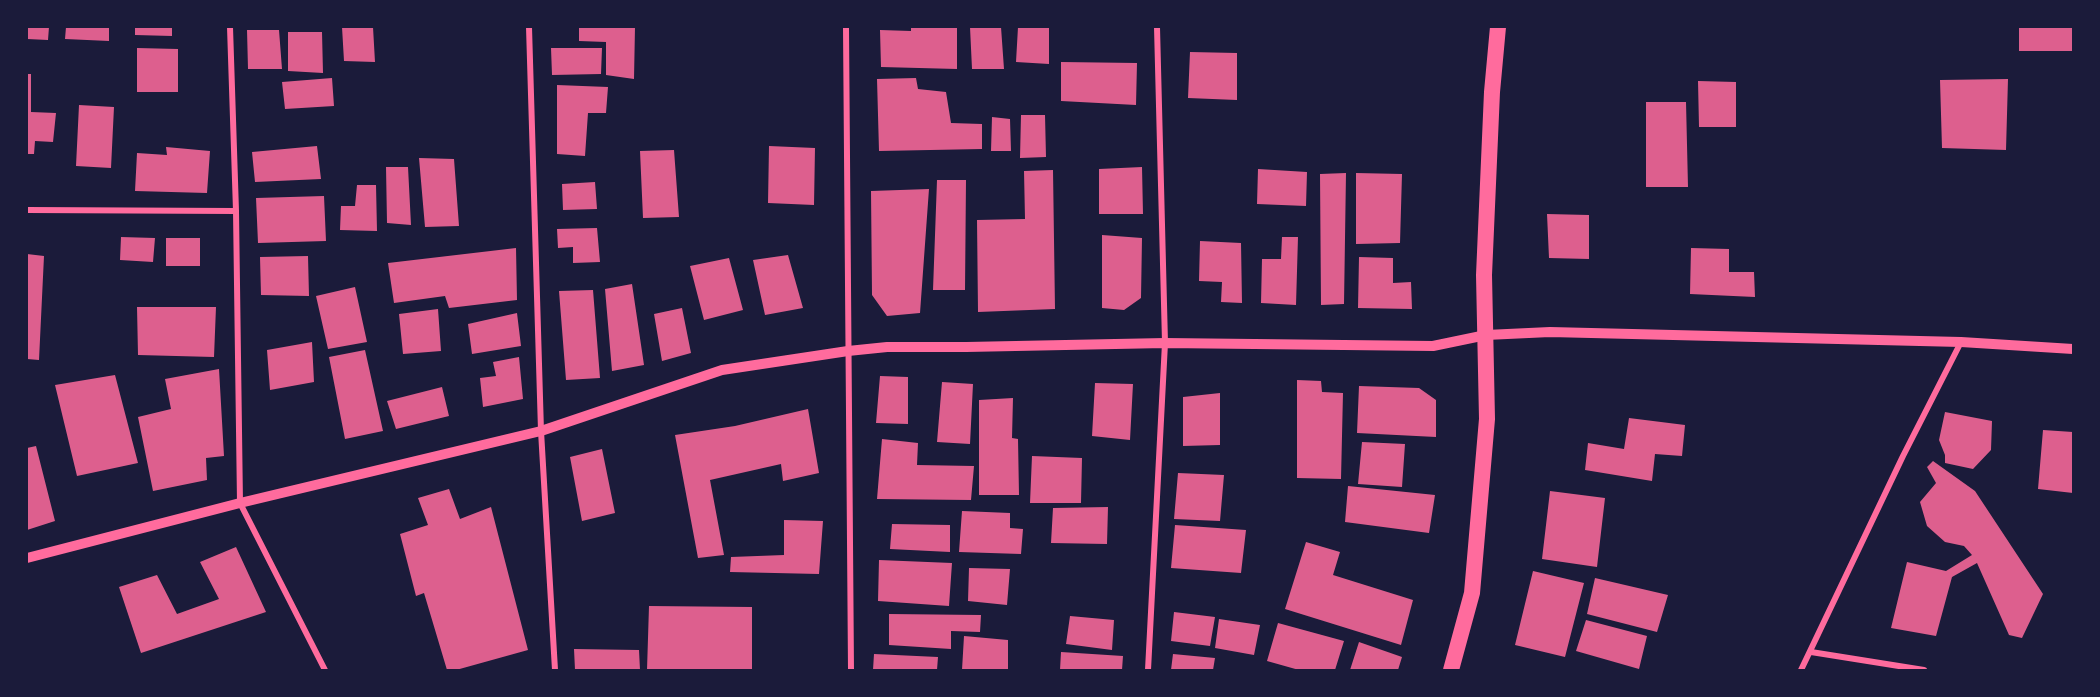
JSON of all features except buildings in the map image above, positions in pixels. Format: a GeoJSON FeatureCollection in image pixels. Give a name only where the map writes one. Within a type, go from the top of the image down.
{"type":"FeatureCollection","features":[{"type":"Feature","properties":{"kind":"highway"},"geometry":{"type":"LineString","coordinates":[[1490,27],[1492,92]]}},
{"type":"Feature","properties":{"kind":"highway"},"geometry":{"type":"LineString","coordinates":[[1451,670],[1472,593],[1487,419],[1484,275],[1492,92],[1498,27]]}},
{"type":"Feature","properties":{"kind":"street"},"geometry":{"type":"LineString","coordinates":[[230,27],[236,211],[240,503],[325,670]]}},
{"type":"Feature","properties":{"kind":"street"},"geometry":{"type":"LineString","coordinates":[[529,27],[541,431],[555,670]]}},
{"type":"Feature","properties":{"kind":"street"},"geometry":{"type":"LineString","coordinates":[[846,27],[851,670]]}},
{"type":"Feature","properties":{"kind":"street"},"geometry":{"type":"LineString","coordinates":[[1148,670],[1165,343],[1157,27]]}},
{"type":"Feature","properties":{"kind":"street"},"geometry":{"type":"LineString","coordinates":[[27,210],[236,211]]}},
{"type":"Feature","properties":{"kind":"street"},"geometry":{"type":"LineString","coordinates":[[27,558],[240,503],[541,431],[722,370],[887,347],[1165,343],[1432,346],[1486,335],[1550,332],[1961,342],[2073,349]]}},
{"type":"Feature","properties":{"kind":"street"},"geometry":{"type":"LineString","coordinates":[[1801,670],[1903,456],[1961,342]]}},
{"type":"Feature","properties":{"kind":"street"},"geometry":{"type":"LineString","coordinates":[[1810,652],[1924,670]]}}]}
